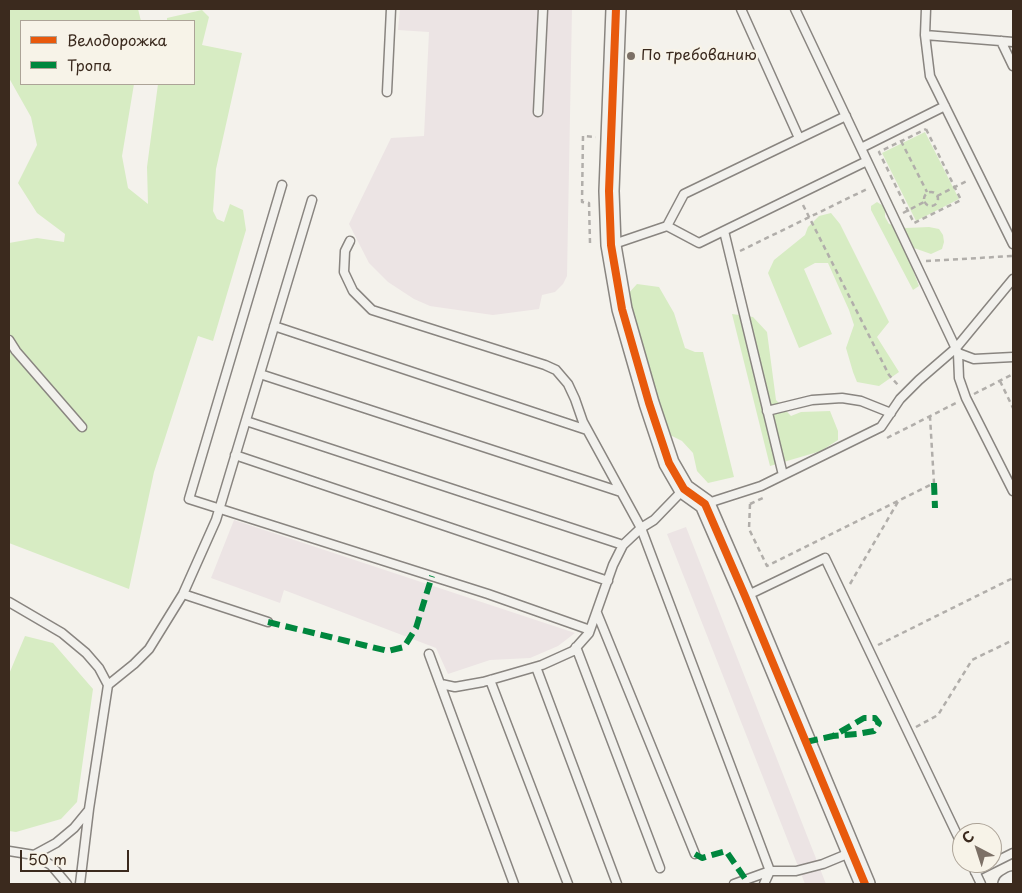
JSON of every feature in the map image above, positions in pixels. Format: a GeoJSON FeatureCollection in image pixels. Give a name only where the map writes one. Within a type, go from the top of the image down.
{"type":"FeatureCollection","features":[{"type":"Feature","properties":{"kind":"street"},"geometry":{"type":"LineString","coordinates":[[616,9],[609,191],[611,245],[622,309],[649,403],[670,463],[684,489],[705,504],[865,884]]}},
{"type":"Feature","properties":{"kind":"street"},"geometry":{"type":"LineString","coordinates":[[1008,884],[1013,881]]}},
{"type":"Feature","properties":{"kind":"lane"},"geometry":{"type":"LineString","coordinates":[[387,92],[390,9]]}},
{"type":"Feature","properties":{"kind":"lane"},"geometry":{"type":"LineString","coordinates":[[538,112],[543,9]]}},
{"type":"Feature","properties":{"kind":"lane"},"geometry":{"type":"LineString","coordinates":[[741,9],[799,138]]}},
{"type":"Feature","properties":{"kind":"lane"},"geometry":{"type":"LineString","coordinates":[[795,9],[957,350],[959,378],[966,398],[1013,491]]}},
{"type":"Feature","properties":{"kind":"lane"},"geometry":{"type":"LineString","coordinates":[[926,9],[925,35],[930,76],[1013,244]]}},
{"type":"Feature","properties":{"kind":"lane"},"geometry":{"type":"LineString","coordinates":[[925,35],[1013,42]]}},
{"type":"Feature","properties":{"kind":"lane"},"geometry":{"type":"LineString","coordinates":[[1001,41],[1013,66]]}},
{"type":"Feature","properties":{"kind":"lane"},"geometry":{"type":"LineString","coordinates":[[861,148],[945,106]]}},
{"type":"Feature","properties":{"kind":"lane"},"geometry":{"type":"LineString","coordinates":[[611,245],[667,226],[684,194],[846,116]]}},
{"type":"Feature","properties":{"kind":"lane"},"geometry":{"type":"LineString","coordinates":[[667,226],[699,243],[867,160]]}},
{"type":"Feature","properties":{"kind":"lane"},"geometry":{"type":"LineString","coordinates":[[282,185],[189,499],[488,594],[590,630]]}},
{"type":"Feature","properties":{"kind":"lane"},"geometry":{"type":"LineString","coordinates":[[108,685],[149,649],[183,594],[216,520],[312,200]]}},
{"type":"Feature","properties":{"kind":"lane"},"geometry":{"type":"LineString","coordinates":[[724,231],[783,475]]}},
{"type":"Feature","properties":{"kind":"lane"},"geometry":{"type":"LineString","coordinates":[[350,241],[345,250],[344,272],[352,291],[372,310],[556,370],[568,384],[587,430],[641,528],[770,871],[764,884]]}},
{"type":"Feature","properties":{"kind":"lane"},"geometry":{"type":"LineString","coordinates":[[705,504],[761,486],[881,427],[906,393],[957,350],[1013,279]]}},
{"type":"Feature","properties":{"kind":"lane"},"geometry":{"type":"LineString","coordinates":[[274,326],[587,430]]}},
{"type":"Feature","properties":{"kind":"lane"},"geometry":{"type":"LineString","coordinates":[[9,340],[16,351],[82,427]]}},
{"type":"Feature","properties":{"kind":"lane"},"geometry":{"type":"LineString","coordinates":[[957,350],[974,359],[1013,357]]}},
{"type":"Feature","properties":{"kind":"lane"},"geometry":{"type":"LineString","coordinates":[[260,374],[621,492]]}},
{"type":"Feature","properties":{"kind":"lane"},"geometry":{"type":"LineString","coordinates":[[767,411],[812,400],[842,398],[861,401],[891,413]]}},
{"type":"Feature","properties":{"kind":"lane"},"geometry":{"type":"LineString","coordinates":[[246,421],[624,545]]}},
{"type":"Feature","properties":{"kind":"lane"},"geometry":{"type":"LineString","coordinates":[[235,455],[608,581]]}},
{"type":"Feature","properties":{"kind":"lane"},"geometry":{"type":"LineString","coordinates":[[441,684],[455,687],[490,680],[536,667],[572,651],[590,630],[613,565],[624,545],[641,528],[654,520],[684,489]]}},
{"type":"Feature","properties":{"kind":"lane"},"geometry":{"type":"LineString","coordinates":[[745,596],[825,558],[952,824]]}},
{"type":"Feature","properties":{"kind":"lane"},"geometry":{"type":"LineString","coordinates":[[183,594],[268,622]]}},
{"type":"Feature","properties":{"kind":"lane"},"geometry":{"type":"LineString","coordinates":[[9,602],[62,633],[99,668],[108,685],[89,809],[80,884]]}},
{"type":"Feature","properties":{"kind":"lane"},"geometry":{"type":"LineString","coordinates":[[597,613],[695,854]]}},
{"type":"Feature","properties":{"kind":"lane"},"geometry":{"type":"LineString","coordinates":[[576,647],[660,868]]}},
{"type":"Feature","properties":{"kind":"lane"},"geometry":{"type":"LineString","coordinates":[[429,654],[514,884]]}},
{"type":"Feature","properties":{"kind":"lane"},"geometry":{"type":"LineString","coordinates":[[536,667],[617,884]]}},
{"type":"Feature","properties":{"kind":"lane"},"geometry":{"type":"LineString","coordinates":[[490,680],[568,884]]}},
{"type":"Feature","properties":{"kind":"lane"},"geometry":{"type":"LineString","coordinates":[[34,854],[56,843],[74,828],[89,809]]}},
{"type":"Feature","properties":{"kind":"lane"},"geometry":{"type":"LineString","coordinates":[[9,851],[34,854],[51,865],[67,884]]}},
{"type":"Feature","properties":{"kind":"lane"},"geometry":{"type":"LineString","coordinates":[[734,884],[770,871],[796,871],[823,864],[852,852]]}},
{"type":"Feature","properties":{"kind":"path"},"geometry":{"type":"LineString","coordinates":[[926,129],[962,200],[914,224],[879,152],[901,141],[926,129]]}},
{"type":"Feature","properties":{"kind":"path"},"geometry":{"type":"LineString","coordinates":[[590,243],[589,203],[582,202],[583,136],[598,137]]}},
{"type":"Feature","properties":{"kind":"path"},"geometry":{"type":"LineString","coordinates":[[901,141],[927,192]]}},
{"type":"Feature","properties":{"kind":"path"},"geometry":{"type":"LineString","coordinates":[[937,196],[979,175]]}},
{"type":"Feature","properties":{"kind":"path"},"geometry":{"type":"LineString","coordinates":[[730,256],[878,184]]}},
{"type":"Feature","properties":{"kind":"path"},"geometry":{"type":"LineString","coordinates":[[927,192],[937,196]]}},
{"type":"Feature","properties":{"kind":"path"},"geometry":{"type":"LineString","coordinates":[[924,202],[923,198],[927,192]]}},
{"type":"Feature","properties":{"kind":"path"},"geometry":{"type":"LineString","coordinates":[[798,195],[889,375],[906,393]]}},
{"type":"Feature","properties":{"kind":"path"},"geometry":{"type":"LineString","coordinates":[[934,206],[937,203],[937,196]]}},
{"type":"Feature","properties":{"kind":"path"},"geometry":{"type":"LineString","coordinates":[[894,218],[924,202]]}},
{"type":"Feature","properties":{"kind":"path"},"geometry":{"type":"LineString","coordinates":[[924,202],[934,206]]}},
{"type":"Feature","properties":{"kind":"path"},"geometry":{"type":"LineString","coordinates":[[934,206],[937,212]]}},
{"type":"Feature","properties":{"kind":"path"},"geometry":{"type":"LineString","coordinates":[[915,262],[1013,256]]}},
{"type":"Feature","properties":{"kind":"path"},"geometry":{"type":"LineString","coordinates":[[1000,381],[1013,408]]}},
{"type":"Feature","properties":{"kind":"path"},"geometry":{"type":"LineString","coordinates":[[750,504],[748,529],[768,566],[934,483],[930,417]]}},
{"type":"Feature","properties":{"kind":"path"},"geometry":{"type":"LineString","coordinates":[[843,596],[880,537],[900,499]]}},
{"type":"Feature","properties":{"kind":"path"},"geometry":{"type":"LineString","coordinates":[[868,649],[1013,578]]}},
{"type":"Feature","properties":{"kind":"path"},"geometry":{"type":"LineString","coordinates":[[908,731],[938,715],[972,660],[1013,640]]}},
{"type":"Feature","properties":{"kind":"shaded area"},"geometry":{"type":"Polygon","coordinates":[[[400,9],[572,9],[567,276],[563,284],[555,292],[542,295],[539,309],[493,315],[430,306],[414,299],[388,282],[369,263],[349,224],[391,138],[424,136],[429,32],[398,30],[400,9]]]}},
{"type":"Feature","properties":{"kind":"shaded area"},"geometry":{"type":"Polygon","coordinates":[[[234,520],[575,633],[558,646],[530,658],[490,660],[448,674],[436,648],[284,590],[280,603],[211,578],[234,520]]]}},
{"type":"Feature","properties":{"kind":"shaded area"},"geometry":{"type":"Polygon","coordinates":[[[686,527],[826,884],[805,884],[667,534],[686,527]]]}},
{"type":"Feature","properties":{"kind":"green space"},"geometry":{"type":"Polygon","coordinates":[[[9,9],[138,9],[141,20],[20,20],[20,85],[134,85],[122,156],[128,188],[148,204],[147,167],[158,85],[195,85],[195,20],[167,20],[167,18],[202,10],[209,17],[202,45],[242,53],[216,169],[213,211],[217,219],[224,222],[230,204],[243,210],[246,230],[213,341],[198,336],[154,472],[129,589],[9,543],[9,243],[37,238],[64,242],[65,234],[37,213],[18,183],[37,145],[31,117],[9,78],[9,9]]]}},
{"type":"Feature","properties":{"kind":"green space"},"geometry":{"type":"Polygon","coordinates":[[[925,132],[959,199],[916,221],[882,153],[925,132]]]}},
{"type":"Feature","properties":{"kind":"green space"},"geometry":{"type":"Polygon","coordinates":[[[877,202],[885,207],[885,217],[889,224],[906,228],[929,227],[939,229],[943,235],[942,249],[931,254],[914,248],[906,252],[919,286],[913,290],[871,210],[871,206],[877,202]]]}},
{"type":"Feature","properties":{"kind":"green space"},"geometry":{"type":"Polygon","coordinates":[[[831,213],[840,224],[889,322],[877,337],[899,372],[879,386],[857,382],[846,348],[854,325],[828,263],[815,263],[804,269],[832,334],[799,348],[768,273],[774,260],[805,235],[808,227],[819,216],[831,213]]]}},
{"type":"Feature","properties":{"kind":"green space"},"geometry":{"type":"Polygon","coordinates":[[[637,284],[659,287],[674,313],[685,348],[695,352],[703,352],[734,477],[708,483],[697,471],[693,453],[682,441],[670,435],[662,424],[626,296],[637,284]]]}},
{"type":"Feature","properties":{"kind":"green space"},"geometry":{"type":"Polygon","coordinates":[[[732,314],[753,317],[767,332],[776,400],[791,416],[801,412],[830,411],[838,431],[838,440],[821,451],[770,466],[732,314]]]}},
{"type":"Feature","properties":{"kind":"green space"},"geometry":{"type":"Polygon","coordinates":[[[25,636],[53,643],[93,689],[77,802],[61,819],[16,832],[9,831],[9,674],[25,636]]]}},
{"type":"Feature","properties":{"kind":"marked path"},"geometry":{"type":"LineString","coordinates":[[934,483],[935,508]]}},
{"type":"Feature","properties":{"kind":"marked path"},"geometry":{"type":"LineString","coordinates":[[268,622],[388,651],[404,647],[416,628],[432,576]]}},
{"type":"Feature","properties":{"kind":"marked path"},"geometry":{"type":"LineString","coordinates":[[806,742],[833,736],[864,718],[875,718],[879,723],[874,731],[833,736]]}},
{"type":"Feature","properties":{"kind":"marked path"},"geometry":{"type":"LineString","coordinates":[[695,854],[702,858],[726,851],[746,880]]}},
{"type":"Feature","properties":{"kind":"cycle path"},"geometry":{"type":"LineString","coordinates":[[616,9],[609,191],[611,245],[622,309],[649,403],[669,463],[684,489],[705,504],[865,884]]}},
{"type":"Feature","properties":{"kind":"place","name":"По требованию"},"geometry":{"type":"Point","coordinates":[631,56]}}]}
